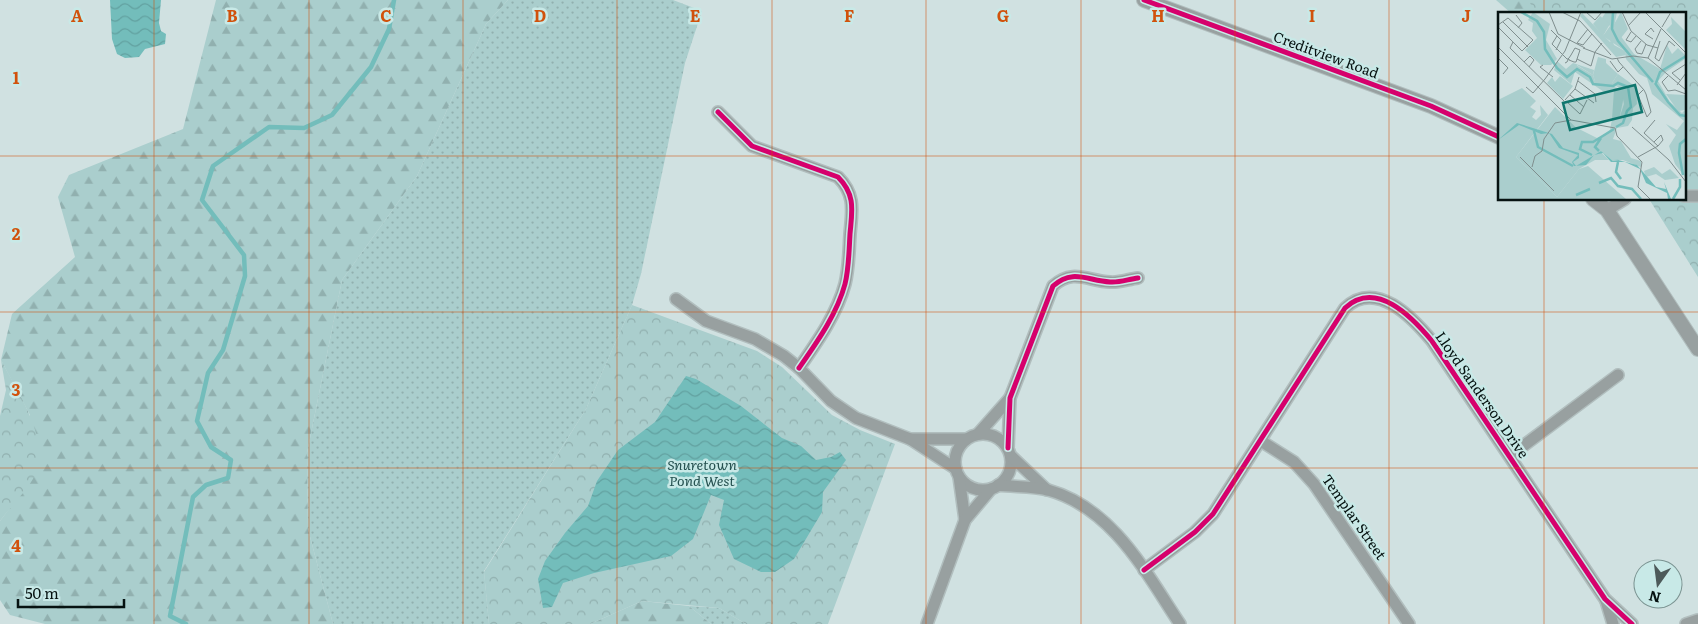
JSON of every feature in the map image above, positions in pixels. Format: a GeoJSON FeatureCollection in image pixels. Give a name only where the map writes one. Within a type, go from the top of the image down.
{"type":"FeatureCollection","features":[{"type":"Feature","properties":{"kind":"street","name":"Creditview Road"},"geometry":{"type":"LineString","coordinates":[[1144,0],[1431,106],[1498,137]]}},
{"type":"Feature","properties":{"kind":"street"},"geometry":{"type":"LineString","coordinates":[[718,112],[752,146],[838,178],[846,185],[853,200],[847,272],[842,293],[823,331],[799,368]]}},
{"type":"Feature","properties":{"kind":"street"},"geometry":{"type":"LineString","coordinates":[[1595,200],[1608,210],[1698,350]]}},
{"type":"Feature","properties":{"kind":"street"},"geometry":{"type":"LineString","coordinates":[[1608,210],[1623,200]]}},
{"type":"Feature","properties":{"kind":"street"},"geometry":{"type":"LineString","coordinates":[[926,624],[964,520],[1009,472],[1010,398],[1053,286],[1059,281],[1078,275],[1110,282],[1138,278]]}},
{"type":"Feature","properties":{"kind":"street","name":"Lloyd Sanderson Drive"},"geometry":{"type":"LineString","coordinates":[[1144,570],[1195,532],[1213,514],[1346,308],[1353,301],[1375,297],[1387,301],[1402,310],[1420,326],[1511,456],[1605,599],[1632,624]]}},
{"type":"Feature","properties":{"kind":"street"},"geometry":{"type":"LineString","coordinates":[[676,299],[706,321],[755,339],[775,350],[799,368],[814,386],[843,410],[856,418],[910,439],[957,473],[973,488],[995,487],[1047,490],[1077,503],[1101,518],[1115,532],[1144,570],[1180,624]]}},
{"type":"Feature","properties":{"kind":"street"},"geometry":{"type":"LineString","coordinates":[[1511,456],[1618,375]]}},
{"type":"Feature","properties":{"kind":"street"},"geometry":{"type":"LineString","coordinates":[[910,439],[966,439],[978,434],[1010,398]]}},
{"type":"Feature","properties":{"kind":"street"},"geometry":{"type":"LineString","coordinates":[[978,434],[995,436],[1047,490]]}},
{"type":"Feature","properties":{"kind":"street"},"geometry":{"type":"LineString","coordinates":[[964,520],[956,452],[966,439]]}},
{"type":"Feature","properties":{"kind":"street","name":"Templar Street"},"geometry":{"type":"LineString","coordinates":[[1261,441],[1294,462],[1314,484],[1409,624]]}},
{"type":"Feature","properties":{"kind":"street","name":"Lloyd Sanderson Drive"},"geometry":{"type":"LineString","coordinates":[[1605,599],[1613,624]]}},
{"type":"Feature","properties":{"kind":"street"},"geometry":{"type":"LineString","coordinates":[[1686,624],[1698,620]]}},
{"type":"Feature","properties":{"kind":"green space"},"geometry":{"type":"Polygon","coordinates":[[[216,0],[508,0],[486,24],[417,176],[342,280],[307,453],[308,529],[333,624],[45,624],[10,615],[0,600],[0,521],[12,505],[30,415],[1,360],[12,314],[75,257],[58,197],[69,175],[183,129],[216,0]]]}},
{"type":"Feature","properties":{"kind":"green space"},"geometry":{"type":"Polygon","coordinates":[[[508,0],[673,0],[702,11],[685,63],[641,274],[632,305],[586,409],[484,571],[489,624],[333,624],[308,529],[307,453],[342,280],[417,176],[486,24],[508,0]]]}},
{"type":"Feature","properties":{"kind":"green space"},"geometry":{"type":"Polygon","coordinates":[[[1496,0],[1611,0],[1598,12],[1510,12],[1496,0]]]}},
{"type":"Feature","properties":{"kind":"green space"},"geometry":{"type":"Polygon","coordinates":[[[1528,0],[1698,0],[1698,277],[1650,200],[1686,200],[1686,12],[1536,12],[1528,0]]]}},
{"type":"Feature","properties":{"kind":"green space","name":"Snuretown Pond West"},"geometry":{"type":"Polygon","coordinates":[[[632,305],[757,351],[782,367],[832,415],[860,430],[895,444],[828,624],[746,624],[719,608],[642,601],[590,624],[489,624],[484,572],[586,409],[632,305]]]}},
{"type":"Feature","properties":{"kind":"green space"},"geometry":{"type":"Polygon","coordinates":[[[1,360],[23,400],[36,432],[39,462],[32,481],[0,521],[0,416],[6,390],[1,360]]]}},
{"type":"Feature","properties":{"kind":"green space"},"geometry":{"type":"Polygon","coordinates":[[[642,601],[689,606],[711,624],[590,624],[642,601]]]}},
{"type":"Feature","properties":{"kind":"green space"},"geometry":{"type":"Polygon","coordinates":[[[689,606],[719,608],[746,624],[711,624],[689,606]]]}},
{"type":"Feature","properties":{"kind":"water"},"geometry":{"type":"Polygon","coordinates":[[[110,0],[161,0],[159,23],[161,31],[166,34],[165,44],[145,49],[139,57],[125,58],[117,54],[112,39],[110,0]]]}},
{"type":"Feature","properties":{"kind":"water"},"geometry":{"type":"Polygon","coordinates":[[[686,376],[696,379],[741,406],[782,438],[801,446],[816,460],[831,457],[840,452],[846,460],[823,492],[822,512],[794,559],[775,572],[761,572],[734,559],[719,525],[724,500],[711,495],[693,539],[671,556],[594,573],[563,583],[552,607],[543,608],[538,579],[545,561],[588,506],[597,481],[618,450],[655,422],[686,376]]]}},
{"type":"Feature","properties":{"kind":"waterway"},"geometry":{"type":"LineString","coordinates":[[186,624],[170,616],[193,497],[206,485],[228,478],[231,460],[211,447],[197,421],[208,373],[223,350],[245,276],[244,255],[202,200],[213,166],[269,127],[304,128],[332,115],[371,67],[389,29],[394,0]]}},
{"type":"Feature","properties":{"kind":"cycle path"},"geometry":{"type":"LineString","coordinates":[[1144,0],[1431,106],[1498,137]]}},
{"type":"Feature","properties":{"kind":"cycle path"},"geometry":{"type":"LineString","coordinates":[[718,112],[752,146],[838,177],[848,190],[852,204],[852,218],[845,284],[832,317],[799,368]]}},
{"type":"Feature","properties":{"kind":"cycle path"},"geometry":{"type":"LineString","coordinates":[[1008,448],[1010,398],[1053,286],[1060,281],[1074,277],[1113,282],[1138,278]]}},
{"type":"Feature","properties":{"kind":"cycle path"},"geometry":{"type":"LineString","coordinates":[[1144,570],[1195,532],[1213,514],[1345,308],[1357,300],[1381,299],[1404,312],[1432,341],[1605,599],[1632,624]]}}]}
